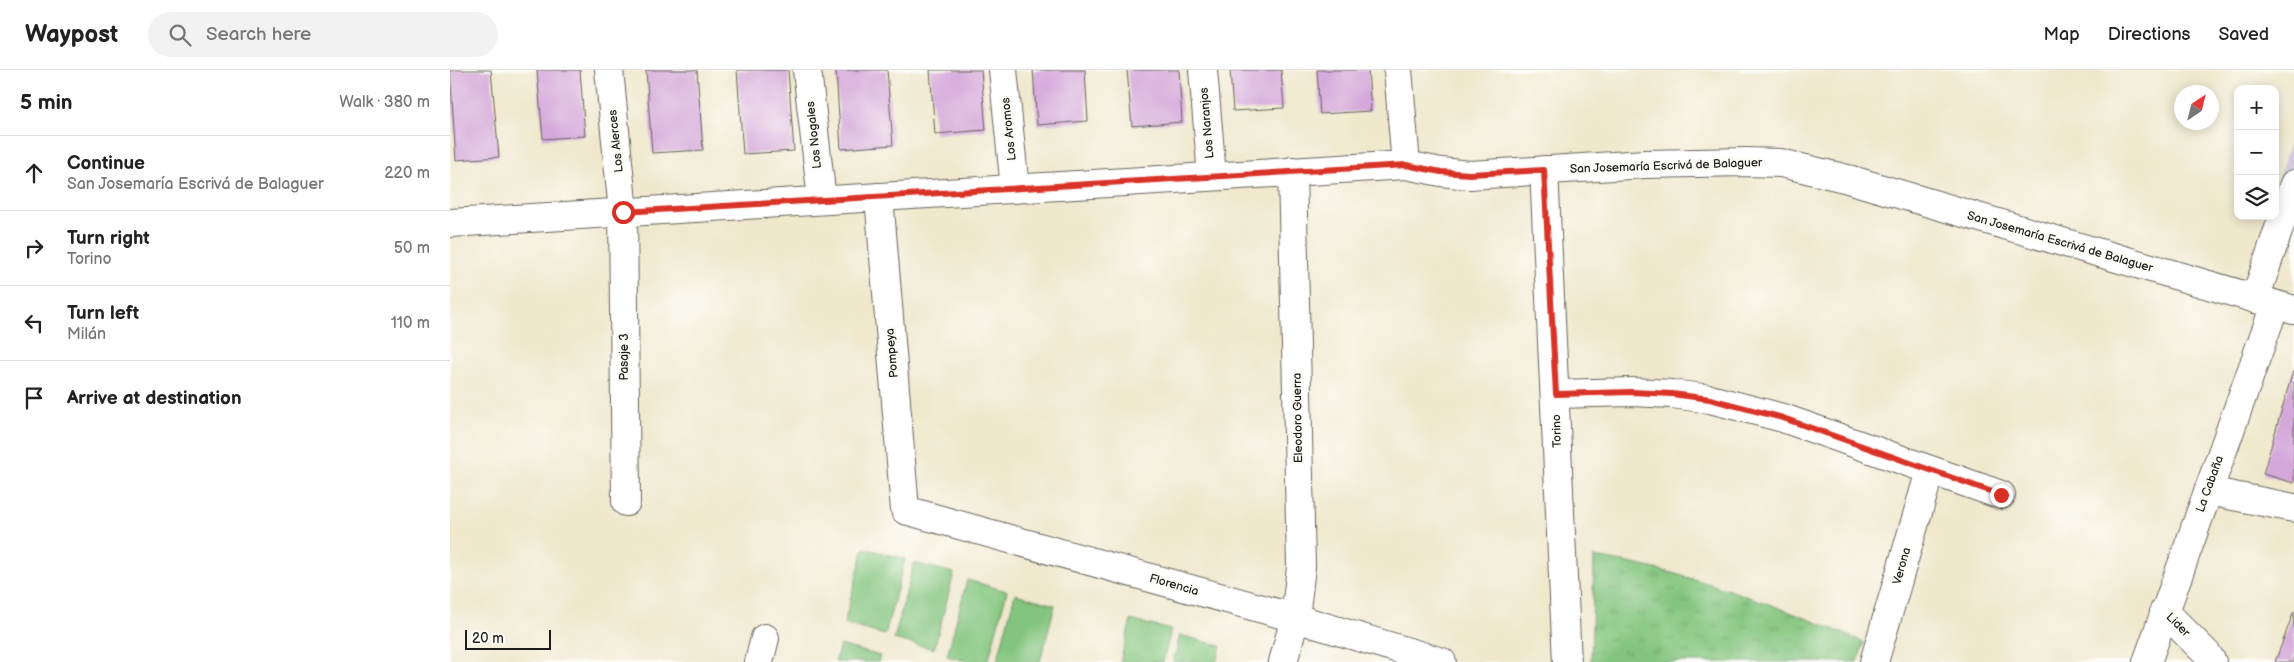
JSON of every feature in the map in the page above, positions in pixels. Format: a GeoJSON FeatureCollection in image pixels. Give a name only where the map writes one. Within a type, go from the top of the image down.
{"type":"FeatureCollection","features":[{"type":"Feature","properties":{"kind":"street","name":"Los Alerces"},"geometry":{"type":"LineString","coordinates":[[609,70],[623,212]]}},
{"type":"Feature","properties":{"kind":"street","name":"Los Nogales"},"geometry":{"type":"LineString","coordinates":[[807,70],[822,200]]}},
{"type":"Feature","properties":{"kind":"street","name":"Los Aromos"},"geometry":{"type":"LineString","coordinates":[[1003,70],[1015,188]]}},
{"type":"Feature","properties":{"kind":"street","name":"Los Naranjos"},"geometry":{"type":"LineString","coordinates":[[1203,70],[1212,176]]}},
{"type":"Feature","properties":{"kind":"street"},"geometry":{"type":"LineString","coordinates":[[1398,70],[1406,165]]}},
{"type":"Feature","properties":{"kind":"street","name":"San Josemaría Escrivá de Balaguer"},"geometry":{"type":"LineString","coordinates":[[450,224],[879,196],[1406,165],[1441,172],[1470,174],[1645,164],[1746,162],[1782,164],[1848,179],[2275,305]]}},
{"type":"Feature","properties":{"kind":"street","name":"Torino"},"geometry":{"type":"LineString","coordinates":[[1544,170],[1556,394],[1567,662]]}},
{"type":"Feature","properties":{"kind":"street","name":"Eleodoro Guerra"},"geometry":{"type":"LineString","coordinates":[[1283,662],[1295,618],[1301,567],[1292,172]]}},
{"type":"Feature","properties":{"kind":"street","name":"La Cabaña"},"geometry":{"type":"LineString","coordinates":[[2147,662],[2275,305],[2292,193]]}},
{"type":"Feature","properties":{"kind":"street","name":"Pompeya"},"geometry":{"type":"LineString","coordinates":[[879,196],[904,510]]}},
{"type":"Feature","properties":{"kind":"street","name":"Pasaje 3"},"geometry":{"type":"LineString","coordinates":[[623,212],[626,502]]}},
{"type":"Feature","properties":{"kind":"street"},"geometry":{"type":"LineString","coordinates":[[1556,394],[1632,392],[1672,394],[1710,399],[1783,418],[2001,495]]}},
{"type":"Feature","properties":{"kind":"street","name":"Verona"},"geometry":{"type":"LineString","coordinates":[[1874,662],[1930,471]]}},
{"type":"Feature","properties":{"kind":"street"},"geometry":{"type":"LineString","coordinates":[[2208,491],[2294,508]]}},
{"type":"Feature","properties":{"kind":"street","name":"Florencia"},"geometry":{"type":"LineString","coordinates":[[904,510],[1295,618],[1442,662]]}},
{"type":"Feature","properties":{"kind":"street","name":"Lider"},"geometry":{"type":"LineString","coordinates":[[2164,611],[2207,654],[2212,662]]}},
{"type":"Feature","properties":{"kind":"shaded area"},"geometry":{"type":"Polygon","coordinates":[[[2294,130],[2294,248],[2260,238],[2266,220],[2279,220],[2279,177],[2294,130]]]}},
{"type":"Feature","properties":{"kind":"green space"},"geometry":{"type":"Polygon","coordinates":[[[864,548],[905,559],[885,635],[844,624],[864,548]]]}},
{"type":"Feature","properties":{"kind":"green space"},"geometry":{"type":"Polygon","coordinates":[[[1594,557],[1628,563],[1697,580],[1799,615],[1864,642],[1858,662],[1591,662],[1594,557]]]}},
{"type":"Feature","properties":{"kind":"green space"},"geometry":{"type":"Polygon","coordinates":[[[914,563],[954,573],[934,649],[894,639],[914,563]]]}},
{"type":"Feature","properties":{"kind":"green space"},"geometry":{"type":"Polygon","coordinates":[[[967,580],[1007,591],[988,662],[970,662],[947,656],[967,580]]]}},
{"type":"Feature","properties":{"kind":"green space"},"geometry":{"type":"Polygon","coordinates":[[[1015,594],[1055,605],[1040,662],[997,662],[1015,594]]]}},
{"type":"Feature","properties":{"kind":"green space"},"geometry":{"type":"Polygon","coordinates":[[[1131,620],[1171,630],[1163,662],[1120,662],[1131,620]]]}},
{"type":"Feature","properties":{"kind":"green space"},"geometry":{"type":"Polygon","coordinates":[[[1180,635],[1221,646],[1216,662],[1173,662],[1180,635]]]}},
{"type":"Feature","properties":{"kind":"green space"},"geometry":{"type":"Polygon","coordinates":[[[840,645],[880,656],[878,662],[835,662],[840,645]]]}},
{"type":"Feature","properties":{"kind":"building"},"geometry":{"type":"Polygon","coordinates":[[[450,70],[491,70],[499,157],[456,160],[450,70]]]}},
{"type":"Feature","properties":{"kind":"building"},"geometry":{"type":"Polygon","coordinates":[[[537,70],[580,70],[585,136],[543,139],[537,70]]]}},
{"type":"Feature","properties":{"kind":"building"},"geometry":{"type":"Polygon","coordinates":[[[646,70],[697,70],[703,150],[652,153],[646,70]]]}},
{"type":"Feature","properties":{"kind":"building"},"geometry":{"type":"Polygon","coordinates":[[[737,70],[788,70],[794,151],[743,154],[737,70]]]}},
{"type":"Feature","properties":{"kind":"building"},"geometry":{"type":"Polygon","coordinates":[[[836,70],[887,70],[893,145],[841,149],[836,70]]]}},
{"type":"Feature","properties":{"kind":"building"},"geometry":{"type":"Polygon","coordinates":[[[930,70],[981,70],[986,130],[935,134],[930,70]]]}},
{"type":"Feature","properties":{"kind":"building"},"geometry":{"type":"Polygon","coordinates":[[[1033,70],[1085,70],[1088,121],[1037,125],[1033,70]]]}},
{"type":"Feature","properties":{"kind":"building"},"geometry":{"type":"Polygon","coordinates":[[[1127,70],[1179,70],[1182,122],[1132,126],[1127,70]]]}},
{"type":"Feature","properties":{"kind":"building"},"geometry":{"type":"Polygon","coordinates":[[[1230,70],[1281,70],[1284,108],[1233,111],[1230,70]]]}},
{"type":"Feature","properties":{"kind":"building"},"geometry":{"type":"Polygon","coordinates":[[[1317,70],[1368,70],[1371,111],[1320,114],[1317,70]]]}},
{"type":"Feature","properties":{"kind":"building"},"geometry":{"type":"Polygon","coordinates":[[[2294,371],[2294,483],[2263,474],[2294,371]]]}},
{"type":"Feature","properties":{"kind":"building"},"geometry":{"type":"Polygon","coordinates":[[[2294,611],[2294,662],[2275,662],[2294,611]]]}},
{"type":"Feature","properties":{"kind":"route"},"geometry":{"type":"LineString","coordinates":[[623,212],[1406,165],[1441,172],[1470,174],[1544,170],[1556,394],[1632,392],[1672,394],[1710,399],[1783,418],[2001,495]]}}]}
